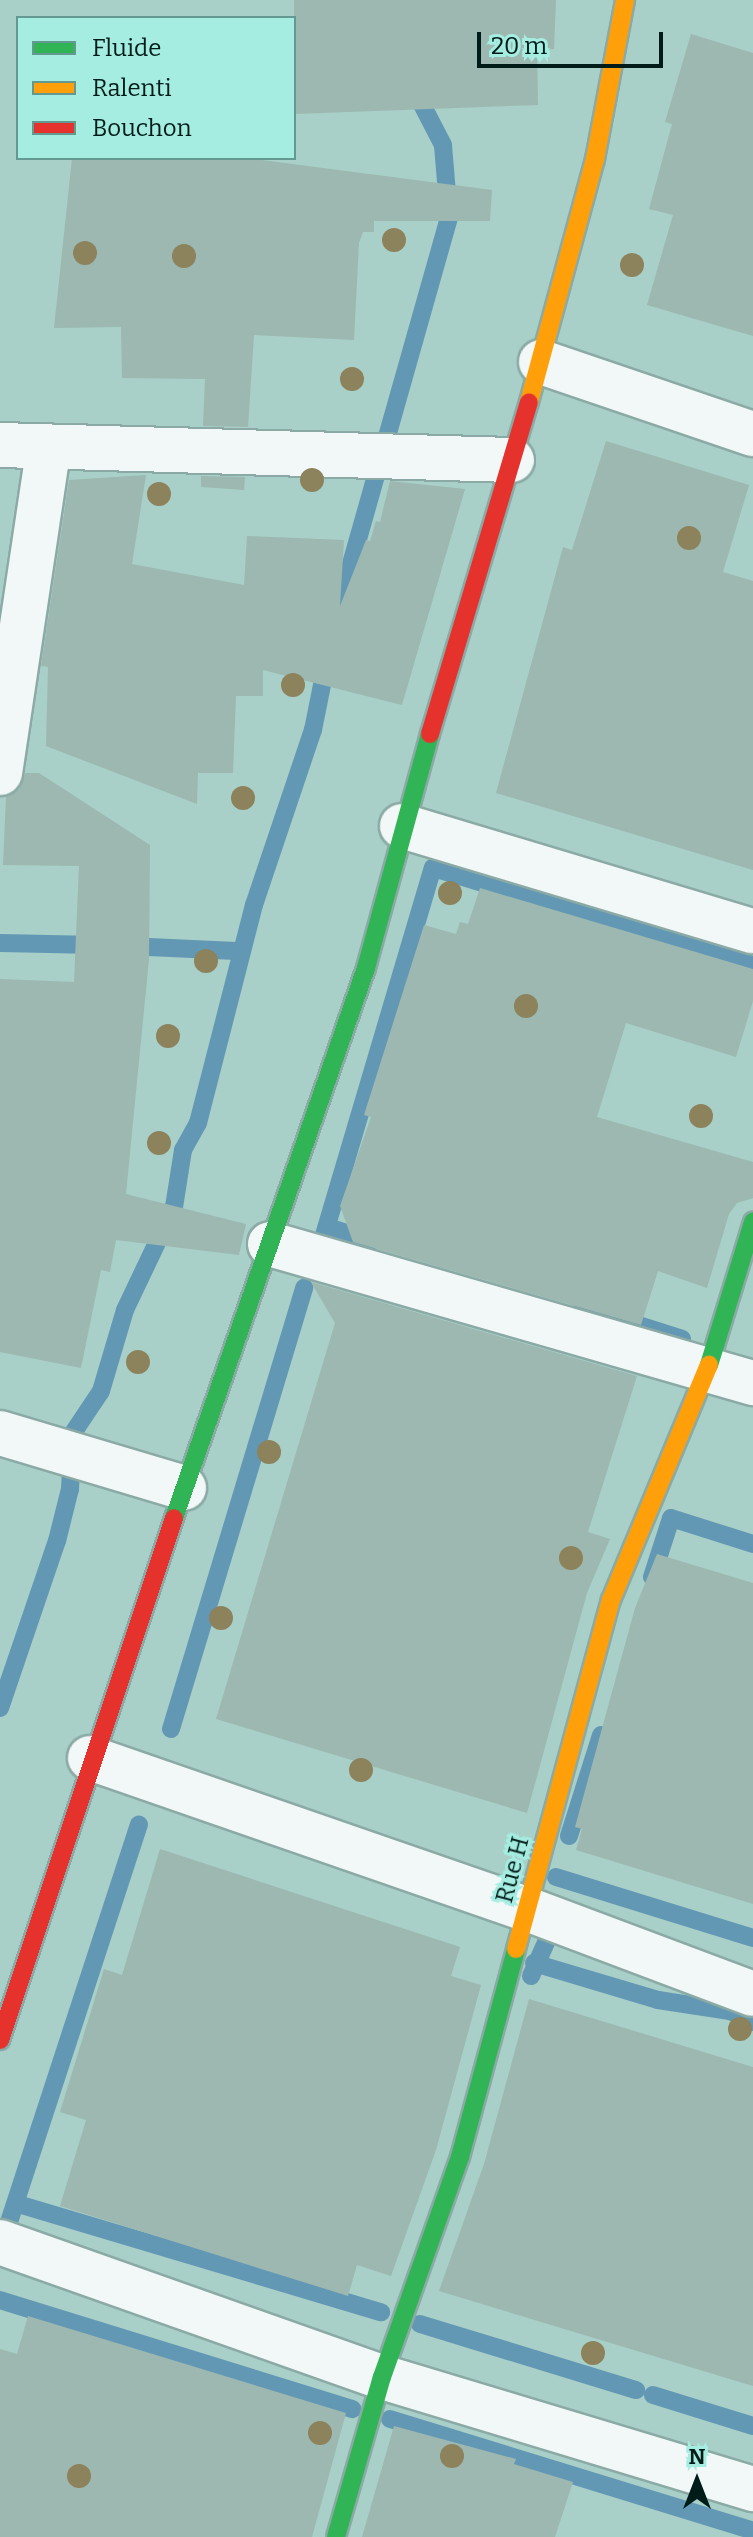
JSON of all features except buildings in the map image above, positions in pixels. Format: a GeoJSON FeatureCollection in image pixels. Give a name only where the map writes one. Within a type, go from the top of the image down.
{"type":"FeatureCollection","features":[{"type":"Feature","properties":{"kind":"street"},"geometry":{"type":"LineString","coordinates":[[0,2040],[90,1758],[366,968],[402,826],[541,362],[595,159],[625,0]]}},
{"type":"Feature","properties":{"kind":"street"},"geometry":{"type":"LineString","coordinates":[[541,362],[753,434]]}},
{"type":"Feature","properties":{"kind":"street"},"geometry":{"type":"LineString","coordinates":[[0,445],[512,460]]}},
{"type":"Feature","properties":{"kind":"street"},"geometry":{"type":"LineString","coordinates":[[0,773],[49,447]]}},
{"type":"Feature","properties":{"kind":"street"},"geometry":{"type":"LineString","coordinates":[[402,826],[753,931]]}},
{"type":"Feature","properties":{"kind":"street","name":"Rue H"},"geometry":{"type":"LineString","coordinates":[[336,2537],[382,2377],[460,2157],[611,1600],[708,1368],[753,1222]]}},
{"type":"Feature","properties":{"kind":"street"},"geometry":{"type":"LineString","coordinates":[[270,1244],[753,1383]]}},
{"type":"Feature","properties":{"kind":"street"},"geometry":{"type":"LineString","coordinates":[[0,1433],[184,1488]]}},
{"type":"Feature","properties":{"kind":"street"},"geometry":{"type":"LineString","coordinates":[[90,1758],[527,1909],[753,1994]]}},
{"type":"Feature","properties":{"kind":"street"},"geometry":{"type":"LineString","coordinates":[[0,2242],[382,2377],[753,2489]]}},
{"type":"Feature","properties":{"kind":"waterway"},"geometry":{"type":"LineString","coordinates":[[334,624],[449,217],[443,145],[414,89]]}},
{"type":"Feature","properties":{"kind":"waterway"},"geometry":{"type":"LineString","coordinates":[[0,1708],[57,1541],[70,1489],[73,1433],[101,1391],[125,1310],[174,1207],[183,1150],[198,1123],[254,905],[313,730],[327,660]]}},
{"type":"Feature","properties":{"kind":"waterway"},"geometry":{"type":"LineString","coordinates":[[324,1235],[433,868],[753,965]]}},
{"type":"Feature","properties":{"kind":"waterway"},"geometry":{"type":"LineString","coordinates":[[0,943],[97,945]]}},
{"type":"Feature","properties":{"kind":"waterway"},"geometry":{"type":"LineString","coordinates":[[127,946],[236,951]]}},
{"type":"Feature","properties":{"kind":"waterway"},"geometry":{"type":"LineString","coordinates":[[328,1227],[371,1241]]}},
{"type":"Feature","properties":{"kind":"waterway"},"geometry":{"type":"LineString","coordinates":[[171,1729],[304,1288]]}},
{"type":"Feature","properties":{"kind":"waterway"},"geometry":{"type":"LineString","coordinates":[[582,1307],[682,1339]]}},
{"type":"Feature","properties":{"kind":"waterway"},"geometry":{"type":"LineString","coordinates":[[652,1577],[671,1518],[753,1544]]}},
{"type":"Feature","properties":{"kind":"waterway"},"geometry":{"type":"LineString","coordinates":[[569,1836],[601,1735]]}},
{"type":"Feature","properties":{"kind":"waterway"},"geometry":{"type":"LineString","coordinates":[[10,2219],[139,1825]]}},
{"type":"Feature","properties":{"kind":"waterway"},"geometry":{"type":"LineString","coordinates":[[556,1877],[753,1938]]}},
{"type":"Feature","properties":{"kind":"waterway"},"geometry":{"type":"LineString","coordinates":[[531,1976],[557,1918]]}},
{"type":"Feature","properties":{"kind":"waterway"},"geometry":{"type":"LineString","coordinates":[[534,1963],[658,2000],[730,2011],[753,2022]]}},
{"type":"Feature","properties":{"kind":"waterway"},"geometry":{"type":"LineString","coordinates":[[18,2204],[381,2312]]}},
{"type":"Feature","properties":{"kind":"waterway"},"geometry":{"type":"LineString","coordinates":[[0,2300],[353,2409]]}},
{"type":"Feature","properties":{"kind":"waterway"},"geometry":{"type":"LineString","coordinates":[[420,2324],[636,2390]]}},
{"type":"Feature","properties":{"kind":"waterway"},"geometry":{"type":"LineString","coordinates":[[653,2395],[753,2426]]}},
{"type":"Feature","properties":{"kind":"waterway"},"geometry":{"type":"LineString","coordinates":[[390,2419],[753,2531]]}},
{"type":"Feature","properties":{"kind":"traffic: fast"},"geometry":{"type":"LineString","coordinates":[[174,1518],[366,968],[430,734]]}},
{"type":"Feature","properties":{"kind":"traffic: fast"},"geometry":{"type":"LineString","coordinates":[[709,1365],[753,1222]]}},
{"type":"Feature","properties":{"kind":"traffic: fast"},"geometry":{"type":"LineString","coordinates":[[336,2537],[382,2377],[460,2157],[516,1949]]}},
{"type":"Feature","properties":{"kind":"traffic: slow"},"geometry":{"type":"LineString","coordinates":[[529,402],[595,159],[625,0]]}},
{"type":"Feature","properties":{"kind":"traffic: slow"},"geometry":{"type":"LineString","coordinates":[[516,1949],[611,1600],[709,1365]]}},
{"type":"Feature","properties":{"kind":"traffic: jam"},"geometry":{"type":"LineString","coordinates":[[430,734],[529,402]]}},
{"type":"Feature","properties":{"kind":"traffic: jam"},"geometry":{"type":"LineString","coordinates":[[0,2040],[174,1518]]}}]}
